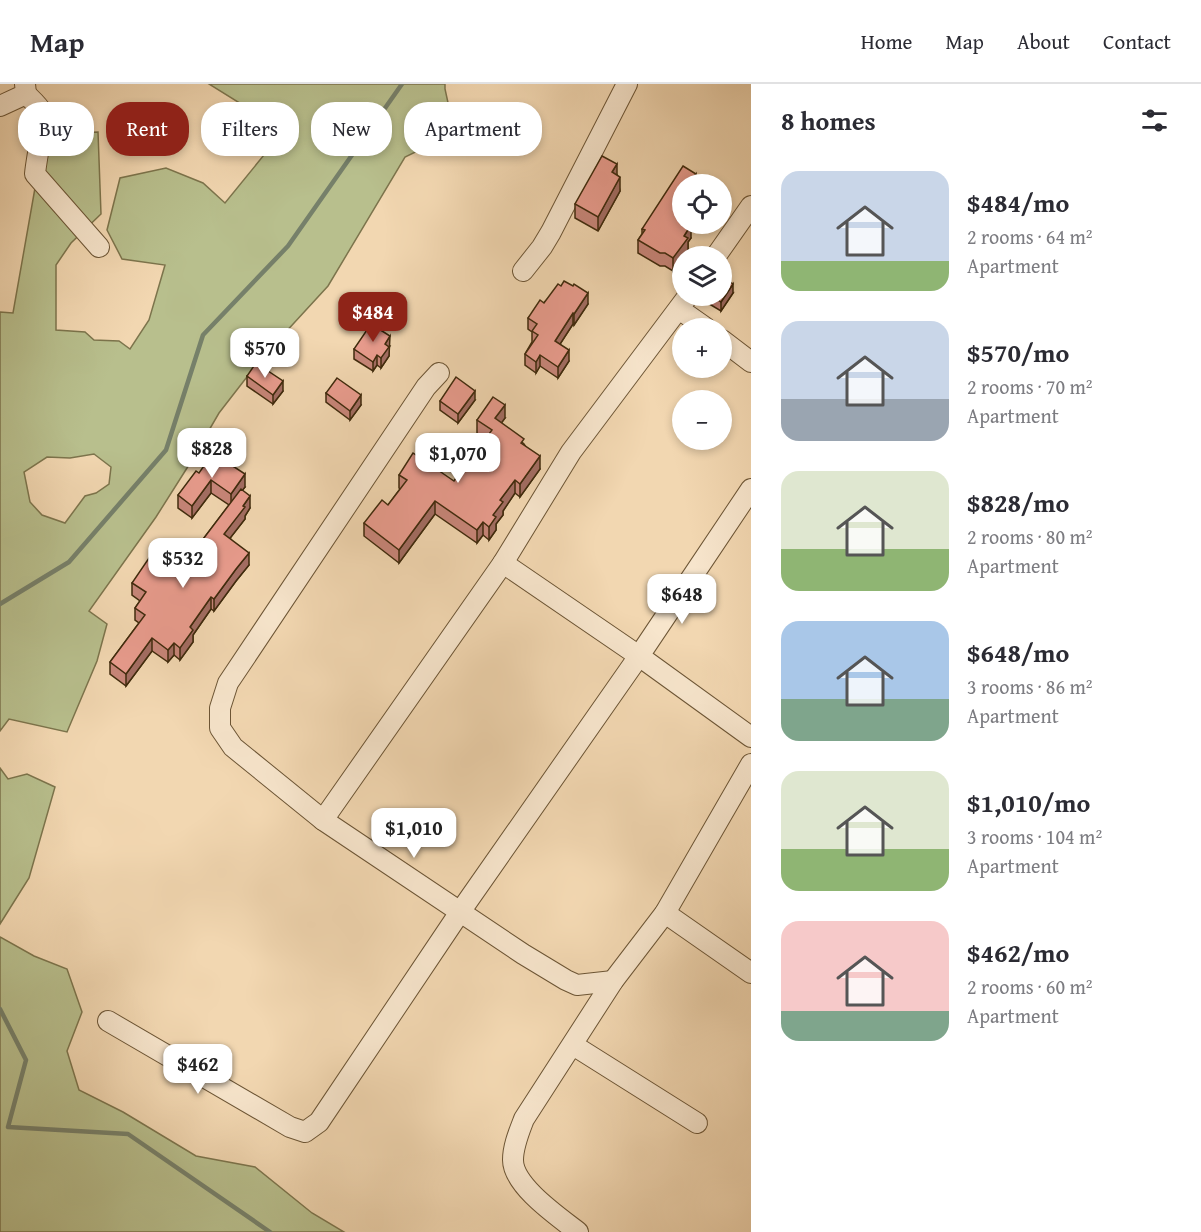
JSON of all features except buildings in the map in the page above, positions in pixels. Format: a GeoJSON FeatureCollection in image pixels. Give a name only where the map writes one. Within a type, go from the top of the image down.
{"type":"FeatureCollection","features":[{"type":"Feature","properties":{"kind":"street"},"geometry":{"type":"LineString","coordinates":[[523,271],[551,232],[627,84]]}},
{"type":"Feature","properties":{"kind":"street"},"geometry":{"type":"LineString","coordinates":[[0,106],[26,89],[42,111],[43,120],[35,174],[99,247]]}},
{"type":"Feature","properties":{"kind":"street"},"geometry":{"type":"LineString","coordinates":[[723,246],[751,206]]}},
{"type":"Feature","properties":{"kind":"street"},"geometry":{"type":"LineString","coordinates":[[323,820],[503,563],[571,452],[681,306]]}},
{"type":"Feature","properties":{"kind":"street"},"geometry":{"type":"LineString","coordinates":[[687,306],[698,318]]}},
{"type":"Feature","properties":{"kind":"street"},"geometry":{"type":"LineString","coordinates":[[732,348],[751,362]]}},
{"type":"Feature","properties":{"kind":"street"},"geometry":{"type":"LineString","coordinates":[[440,373],[426,387],[228,683],[220,708],[220,728],[233,747],[323,820],[531,959],[577,986],[613,981]]}},
{"type":"Feature","properties":{"kind":"street"},"geometry":{"type":"LineString","coordinates":[[108,1021],[290,1127],[305,1132],[319,1122],[460,912],[750,495]]}},
{"type":"Feature","properties":{"kind":"street"},"geometry":{"type":"LineString","coordinates":[[503,563],[639,656],[751,737]]}},
{"type":"Feature","properties":{"kind":"street"},"geometry":{"type":"LineString","coordinates":[[578,1232],[522,1184],[512,1162],[516,1138],[524,1119],[613,981],[665,913],[748,777]]}},
{"type":"Feature","properties":{"kind":"street"},"geometry":{"type":"LineString","coordinates":[[665,913],[751,973]]}},
{"type":"Feature","properties":{"kind":"street"},"geometry":{"type":"LineString","coordinates":[[573,1045],[697,1123]]}},
{"type":"Feature","properties":{"kind":"green space"},"geometry":{"type":"Polygon","coordinates":[[[209,84],[445,84],[448,102],[404,102],[404,156],[407,156],[328,286],[260,360],[219,413],[156,517],[89,611],[107,624],[97,661],[67,732],[9,719],[0,731],[0,312],[13,313],[35,188],[44,156],[94,156],[94,132],[98,132],[101,214],[71,243],[56,265],[56,330],[85,332],[94,340],[119,341],[130,349],[149,320],[165,265],[122,259],[107,230],[120,178],[166,168],[203,183],[225,203],[263,156],[299,156],[299,102],[238,102],[209,84]],[[94,454],[70,458],[47,457],[24,472],[30,502],[42,515],[65,523],[85,496],[96,493],[109,484],[111,467],[94,454]]]}},
{"type":"Feature","properties":{"kind":"green space"},"geometry":{"type":"Polygon","coordinates":[[[0,768],[8,779],[27,774],[55,787],[29,878],[0,924],[0,768]]]}},
{"type":"Feature","properties":{"kind":"green space"},"geometry":{"type":"Polygon","coordinates":[[[0,937],[34,956],[67,969],[82,1012],[67,1051],[79,1090],[123,1112],[196,1156],[255,1167],[312,1213],[344,1232],[0,1232],[0,937]]]}},
{"type":"Feature","properties":{"kind":"waterway"},"geometry":{"type":"LineString","coordinates":[[0,604],[69,562],[166,450],[203,335],[288,246],[402,84]]}},
{"type":"Feature","properties":{"kind":"waterway"},"geometry":{"type":"LineString","coordinates":[[0,1009],[26,1060],[8,1127],[128,1134],[270,1232]]}}]}
